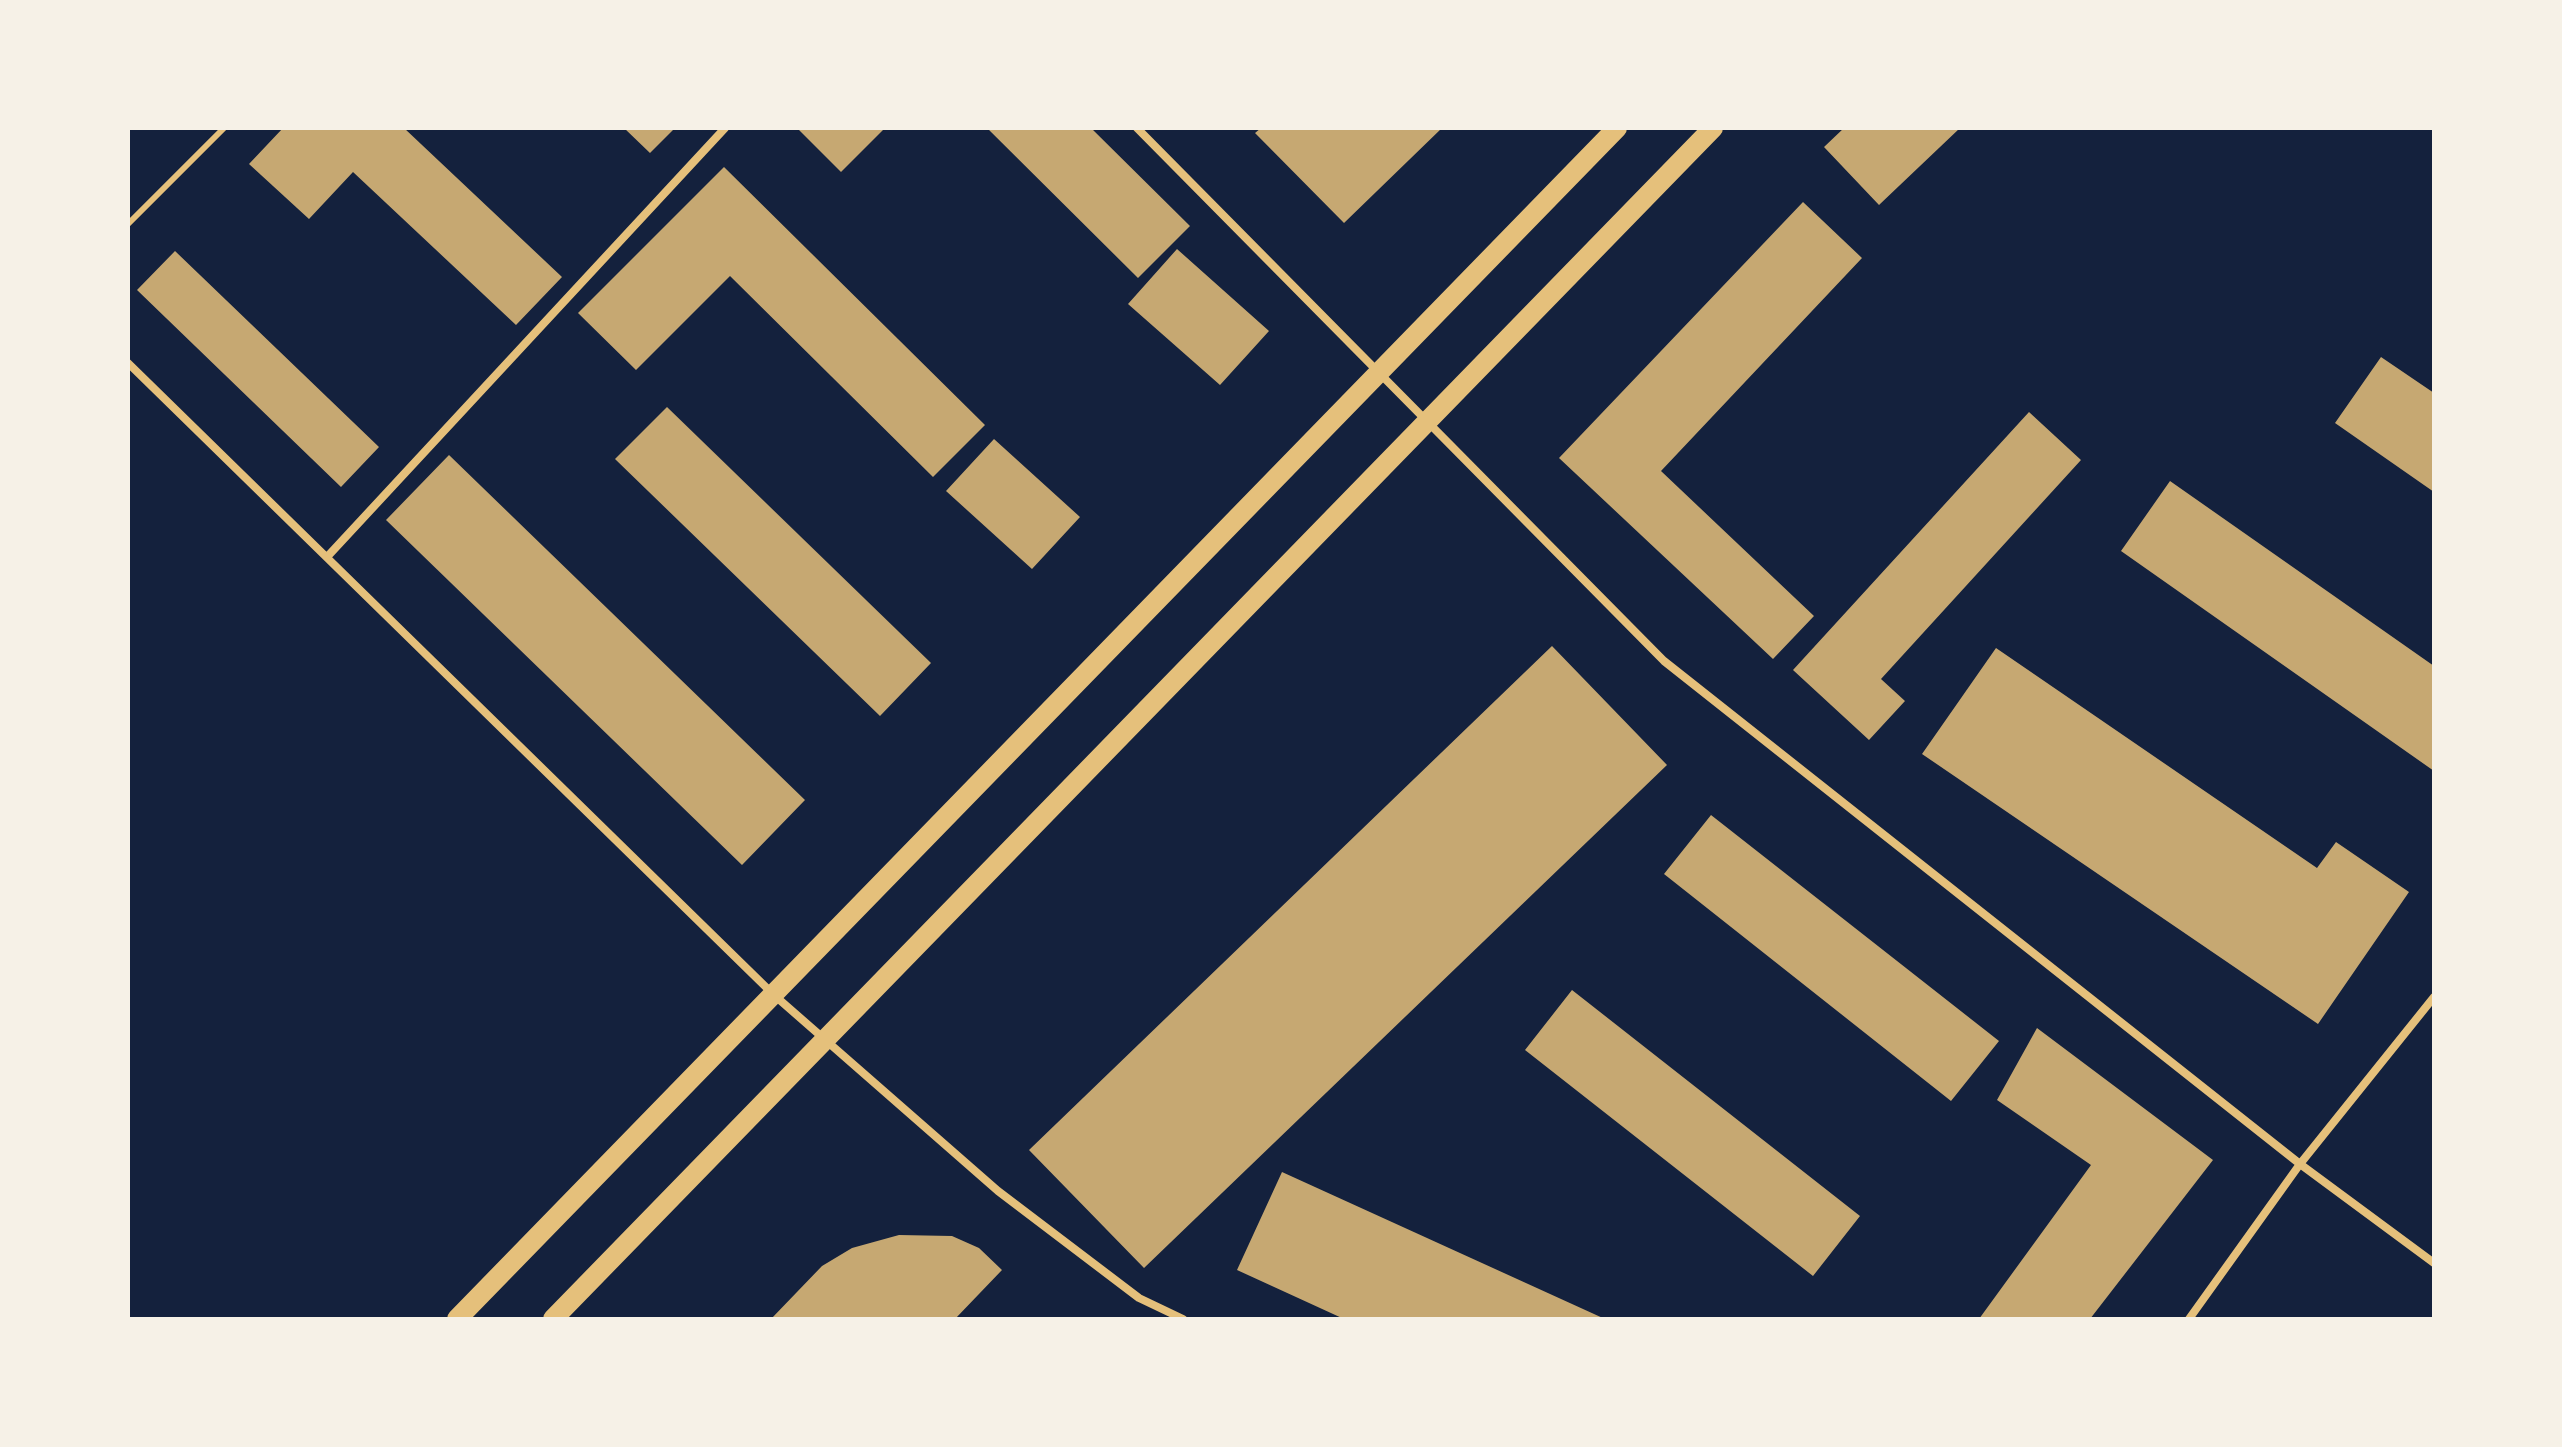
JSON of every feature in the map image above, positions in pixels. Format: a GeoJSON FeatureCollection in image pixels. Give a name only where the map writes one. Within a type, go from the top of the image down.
{"type":"FeatureCollection","features":[{"type":"Feature","properties":{"kind":"main road"},"geometry":{"type":"LineString","coordinates":[[457,1319],[1617,128]]}},
{"type":"Feature","properties":{"kind":"main road"},"geometry":{"type":"LineString","coordinates":[[553,1319],[1713,128]]}},
{"type":"Feature","properties":{"kind":"street"},"geometry":{"type":"LineString","coordinates":[[327,557],[725,128]]}},
{"type":"Feature","properties":{"kind":"street"},"geometry":{"type":"LineString","coordinates":[[1137,128],[1664,661],[2300,1164],[2434,1263]]}},
{"type":"Feature","properties":{"kind":"street"},"geometry":{"type":"LineString","coordinates":[[128,363],[774,995],[998,1191],[1139,1298],[1183,1319]]}},
{"type":"Feature","properties":{"kind":"street"},"geometry":{"type":"LineString","coordinates":[[2189,1319],[2300,1164],[2434,997]]}},
{"type":"Feature","properties":{"kind":"lane"},"geometry":{"type":"LineString","coordinates":[[128,224],[224,128]]}},
{"type":"Feature","properties":{"kind":"building"},"geometry":{"type":"Polygon","coordinates":[[[283,128],[404,128],[562,277],[516,325],[353,172],[309,219],[249,164],[283,128]]]}},
{"type":"Feature","properties":{"kind":"building"},"geometry":{"type":"Polygon","coordinates":[[[624,128],[675,128],[650,153],[624,128]]]}},
{"type":"Feature","properties":{"kind":"building"},"geometry":{"type":"Polygon","coordinates":[[[797,128],[885,128],[841,172],[797,128]]]}},
{"type":"Feature","properties":{"kind":"building"},"geometry":{"type":"Polygon","coordinates":[[[987,128],[1091,128],[1190,226],[1138,278],[987,128]]]}},
{"type":"Feature","properties":{"kind":"building"},"geometry":{"type":"Polygon","coordinates":[[[1261,128],[1442,128],[1344,223],[1255,133],[1261,128]]]}},
{"type":"Feature","properties":{"kind":"building"},"geometry":{"type":"Polygon","coordinates":[[[1844,128],[1960,128],[1879,205],[1824,147],[1844,128]]]}},
{"type":"Feature","properties":{"kind":"building"},"geometry":{"type":"Polygon","coordinates":[[[724,167],[985,425],[933,477],[730,276],[636,370],[578,313],[724,167]]]}},
{"type":"Feature","properties":{"kind":"building"},"geometry":{"type":"Polygon","coordinates":[[[1803,202],[1862,258],[1661,471],[1814,616],[1773,659],[1559,458],[1803,202]]]}},
{"type":"Feature","properties":{"kind":"building"},"geometry":{"type":"Polygon","coordinates":[[[1177,249],[1269,331],[1220,385],[1128,304],[1177,249]]]}},
{"type":"Feature","properties":{"kind":"building"},"geometry":{"type":"Polygon","coordinates":[[[175,251],[379,447],[341,487],[137,290],[175,251]]]}},
{"type":"Feature","properties":{"kind":"building"},"geometry":{"type":"Polygon","coordinates":[[[2381,357],[2434,393],[2434,492],[2335,423],[2381,357]]]}},
{"type":"Feature","properties":{"kind":"building"},"geometry":{"type":"Polygon","coordinates":[[[667,407],[931,663],[880,716],[615,459],[667,407]]]}},
{"type":"Feature","properties":{"kind":"building"},"geometry":{"type":"Polygon","coordinates":[[[2029,412],[2081,460],[1881,679],[1905,701],[1869,740],[1793,670],[2029,412]]]}},
{"type":"Feature","properties":{"kind":"building"},"geometry":{"type":"Polygon","coordinates":[[[994,439],[1080,517],[1032,569],[946,491],[994,439]]]}},
{"type":"Feature","properties":{"kind":"building"},"geometry":{"type":"Polygon","coordinates":[[[449,455],[805,800],[742,865],[386,520],[449,455]]]}},
{"type":"Feature","properties":{"kind":"building"},"geometry":{"type":"Polygon","coordinates":[[[2170,481],[2434,666],[2434,771],[2121,551],[2170,481]]]}},
{"type":"Feature","properties":{"kind":"building"},"geometry":{"type":"Polygon","coordinates":[[[1552,646],[1667,765],[1144,1268],[1029,1150],[1552,646]]]}},
{"type":"Feature","properties":{"kind":"building"},"geometry":{"type":"Polygon","coordinates":[[[1996,648],[2317,868],[2336,842],[2409,892],[2318,1024],[1922,754],[1996,648]]]}},
{"type":"Feature","properties":{"kind":"building"},"geometry":{"type":"Polygon","coordinates":[[[1711,815],[1999,1041],[1951,1101],[1664,874],[1711,815]]]}},
{"type":"Feature","properties":{"kind":"building"},"geometry":{"type":"Polygon","coordinates":[[[1572,990],[1860,1216],[1813,1276],[1525,1050],[1572,990]]]}},
{"type":"Feature","properties":{"kind":"building"},"geometry":{"type":"Polygon","coordinates":[[[2037,1028],[2213,1160],[2090,1319],[1979,1319],[2091,1165],[1997,1100],[2037,1028]]]}},
{"type":"Feature","properties":{"kind":"building"},"geometry":{"type":"Polygon","coordinates":[[[1282,1172],[1605,1319],[1344,1319],[1237,1270],[1282,1172]]]}},
{"type":"Feature","properties":{"kind":"building"},"geometry":{"type":"Polygon","coordinates":[[[899,1235],[952,1236],[979,1248],[1002,1270],[955,1319],[771,1319],[822,1266],[852,1248],[899,1235]]]}}]}
